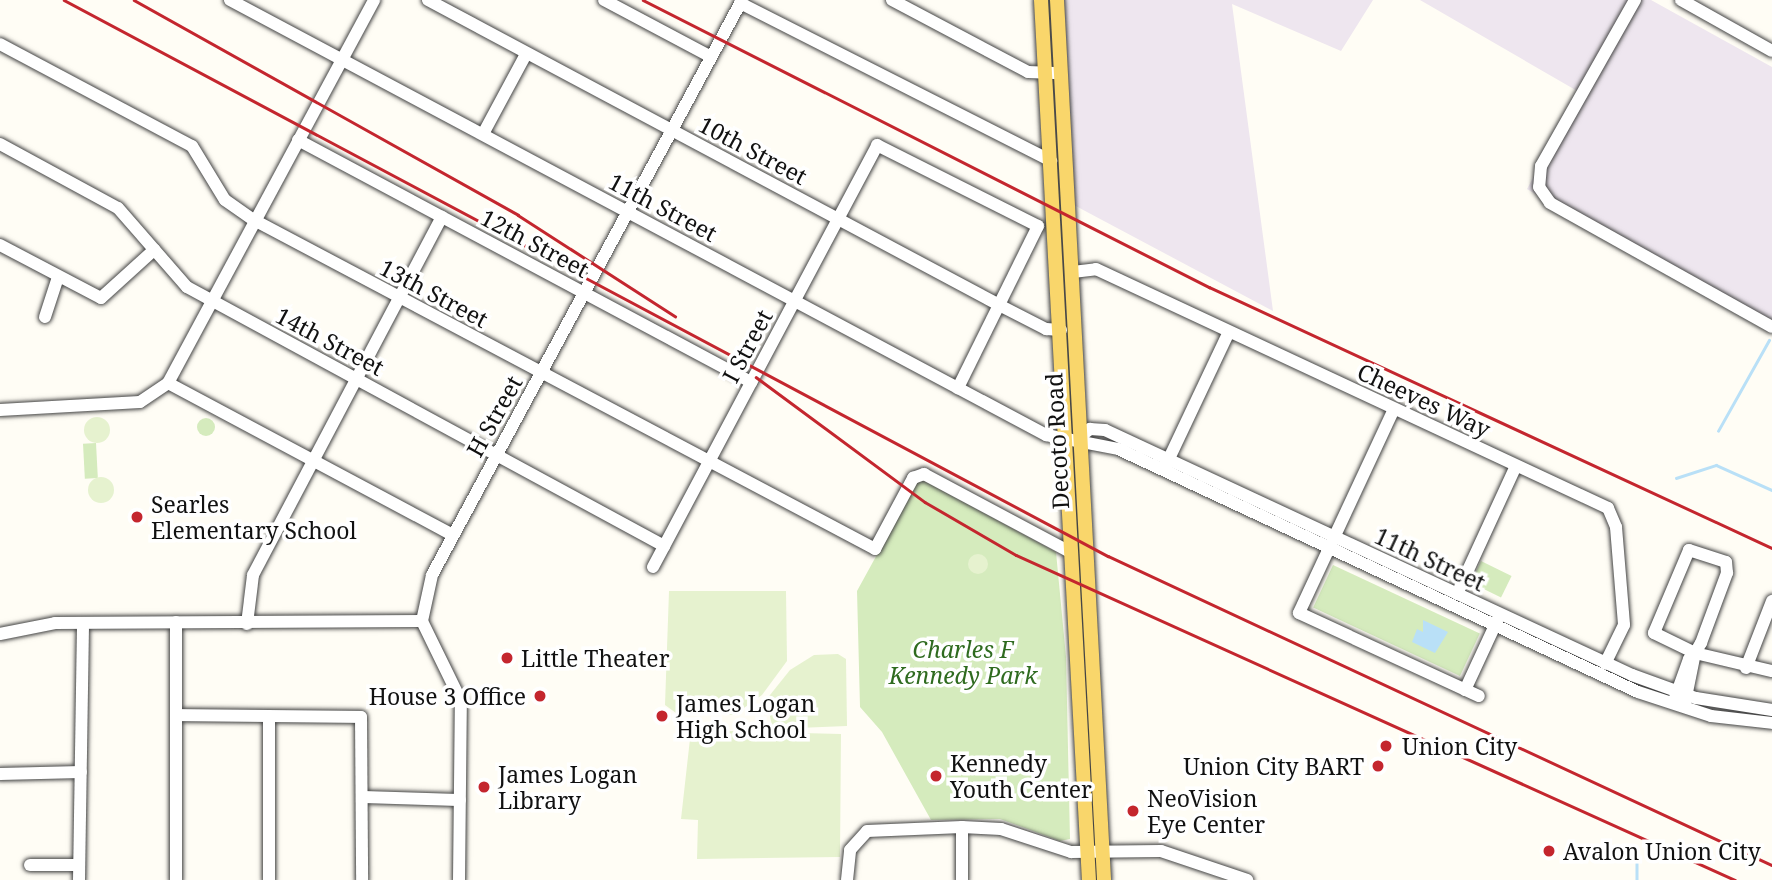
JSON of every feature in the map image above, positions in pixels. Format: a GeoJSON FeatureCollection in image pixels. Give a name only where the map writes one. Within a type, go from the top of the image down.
{"type":"FeatureCollection","features":[{"type":"Feature","properties":{"kind":"main road","name":"Decoto Road"},"geometry":{"type":"LineString","coordinates":[[1041,0],[1061,330],[1074,437],[1095,851],[1089,880]]}},
{"type":"Feature","properties":{"kind":"main road","name":"Decoto Road"},"geometry":{"type":"LineString","coordinates":[[1057,0],[1073,272],[1074,437],[1070,552],[1095,851],[1104,880]]}},
{"type":"Feature","properties":{"kind":"street","name":"11th Street"},"geometry":{"type":"LineString","coordinates":[[230,0],[1046,435],[1074,437],[1165,466],[1331,543],[1495,627],[1678,707],[1772,723]]}},
{"type":"Feature","properties":{"kind":"street"},"geometry":{"type":"LineString","coordinates":[[0,410],[140,402],[168,383],[374,0]]}},
{"type":"Feature","properties":{"kind":"street","name":"10th Street"},"geometry":{"type":"LineString","coordinates":[[428,0],[1046,330],[1061,330]]}},
{"type":"Feature","properties":{"kind":"street"},"geometry":{"type":"LineString","coordinates":[[604,0],[711,57]]}},
{"type":"Feature","properties":{"kind":"street"},"geometry":{"type":"LineString","coordinates":[[892,0],[1028,72],[1061,72]]}},
{"type":"Feature","properties":{"kind":"street"},"geometry":{"type":"LineString","coordinates":[[1635,0],[1541,166],[1539,187],[1550,203],[1772,327]]}},
{"type":"Feature","properties":{"kind":"street"},"geometry":{"type":"LineString","coordinates":[[1681,0],[1772,51]]}},
{"type":"Feature","properties":{"kind":"street"},"geometry":{"type":"LineString","coordinates":[[741,1],[1051,161]]}},
{"type":"Feature","properties":{"kind":"street","name":"H Street"},"geometry":{"type":"LineString","coordinates":[[422,621],[432,575],[741,1]]}},
{"type":"Feature","properties":{"kind":"street","name":"13th Street"},"geometry":{"type":"LineString","coordinates":[[0,44],[192,146],[225,200],[254,220],[875,549],[917,475],[1070,552]]}},
{"type":"Feature","properties":{"kind":"street"},"geometry":{"type":"LineString","coordinates":[[483,134],[526,54]]}},
{"type":"Feature","properties":{"kind":"street","name":"12th Street"},"geometry":{"type":"LineString","coordinates":[[298,141],[751,382]]}},
{"type":"Feature","properties":{"kind":"street","name":"14th Street"},"geometry":{"type":"LineString","coordinates":[[0,144],[118,208],[178,281],[210,301],[664,546]]}},
{"type":"Feature","properties":{"kind":"street","name":"I Street"},"geometry":{"type":"LineString","coordinates":[[653,567],[877,145],[1038,226],[1001,306]]}},
{"type":"Feature","properties":{"kind":"street"},"geometry":{"type":"LineString","coordinates":[[247,624],[253,575],[359,380],[442,217]]}},
{"type":"Feature","properties":{"kind":"street"},"geometry":{"type":"LineString","coordinates":[[0,245],[101,298],[153,250]]}},
{"type":"Feature","properties":{"kind":"street","name":"Cheeves Way"},"geometry":{"type":"LineString","coordinates":[[1073,272],[1096,269],[1612,512],[1624,625],[1605,664]]}},
{"type":"Feature","properties":{"kind":"street"},"geometry":{"type":"LineString","coordinates":[[45,317],[58,277]]}},
{"type":"Feature","properties":{"kind":"street"},"geometry":{"type":"LineString","coordinates":[[958,388],[1001,306]]}},
{"type":"Feature","properties":{"kind":"street"},"geometry":{"type":"LineString","coordinates":[[1165,466],[1229,332]]}},
{"type":"Feature","properties":{"kind":"street"},"geometry":{"type":"LineString","coordinates":[[168,383],[453,535]]}},
{"type":"Feature","properties":{"kind":"street"},"geometry":{"type":"LineString","coordinates":[[1394,409],[1299,613],[1479,696]]}},
{"type":"Feature","properties":{"kind":"street"},"geometry":{"type":"LineString","coordinates":[[1457,594],[1516,466]]}},
{"type":"Feature","properties":{"kind":"street","name":"11th Street"},"geometry":{"type":"LineString","coordinates":[[1331,543],[1457,594],[1605,664],[1682,694],[1772,710]]}},
{"type":"Feature","properties":{"kind":"street"},"geometry":{"type":"LineString","coordinates":[[1678,707],[1695,653],[1728,566],[1689,550],[1654,633],[1695,653],[1746,668],[1772,671]]}},
{"type":"Feature","properties":{"kind":"street"},"geometry":{"type":"LineString","coordinates":[[1746,668],[1772,601]]}},
{"type":"Feature","properties":{"kind":"street"},"geometry":{"type":"LineString","coordinates":[[1465,690],[1500,614]]}},
{"type":"Feature","properties":{"kind":"street"},"geometry":{"type":"LineString","coordinates":[[0,634],[83,623],[422,621],[461,701],[459,880]]}},
{"type":"Feature","properties":{"kind":"street"},"geometry":{"type":"LineString","coordinates":[[176,622],[176,880]]}},
{"type":"Feature","properties":{"kind":"street"},"geometry":{"type":"LineString","coordinates":[[79,880],[83,623]]}},
{"type":"Feature","properties":{"kind":"street"},"geometry":{"type":"LineString","coordinates":[[176,715],[361,717],[362,880]]}},
{"type":"Feature","properties":{"kind":"street"},"geometry":{"type":"LineString","coordinates":[[269,716],[269,880]]}},
{"type":"Feature","properties":{"kind":"street"},"geometry":{"type":"LineString","coordinates":[[0,774],[81,772]]}},
{"type":"Feature","properties":{"kind":"street"},"geometry":{"type":"LineString","coordinates":[[362,797],[460,800]]}},
{"type":"Feature","properties":{"kind":"street"},"geometry":{"type":"LineString","coordinates":[[961,827],[962,880]]}},
{"type":"Feature","properties":{"kind":"street"},"geometry":{"type":"LineString","coordinates":[[847,880],[850,850],[867,831],[961,827],[1000,829],[1051,849],[1161,851],[1247,880]]}},
{"type":"Feature","properties":{"kind":"street"},"geometry":{"type":"LineString","coordinates":[[30,864],[79,865]]}},
{"type":"Feature","properties":{"kind":"shaded area"},"geometry":{"type":"Polygon","coordinates":[[[1060,0],[1373,0],[1341,51],[1232,4],[1273,311],[1072,204],[1060,0]]]}},
{"type":"Feature","properties":{"kind":"shaded area"},"geometry":{"type":"Polygon","coordinates":[[[1420,0],[1651,0],[1772,67],[1772,332],[1527,189],[1579,92],[1420,0]]]}},
{"type":"Feature","properties":{"kind":"green space"},"geometry":{"type":"Polygon","coordinates":[[[97,417],[106,421],[110,430],[106,439],[97,443],[88,439],[84,430],[88,421],[97,417]]]}},
{"type":"Feature","properties":{"kind":"green space"},"geometry":{"type":"Polygon","coordinates":[[[206,418],[212,421],[215,427],[212,433],[206,436],[200,433],[197,427],[200,421],[206,418]]]}},
{"type":"Feature","properties":{"kind":"green space"},"geometry":{"type":"Polygon","coordinates":[[[96,443],[98,478],[85,479],[83,444],[96,443]]]}},
{"type":"Feature","properties":{"kind":"green space"},"geometry":{"type":"Polygon","coordinates":[[[101,477],[110,481],[114,490],[110,499],[101,503],[92,499],[88,490],[92,481],[101,477]]]}},
{"type":"Feature","properties":{"kind":"green space","name":"Charles F Kennedy Park"},"geometry":{"type":"Polygon","coordinates":[[[919,478],[1056,552],[1066,657],[1070,839],[1060,841],[1000,819],[931,820],[882,732],[860,707],[857,591],[919,478]]]}},
{"type":"Feature","properties":{"kind":"green space"},"geometry":{"type":"Polygon","coordinates":[[[978,554],[985,557],[988,564],[985,571],[978,574],[971,571],[968,564],[971,557],[978,554]]]}},
{"type":"Feature","properties":{"kind":"green space"},"geometry":{"type":"Polygon","coordinates":[[[1481,561],[1512,576],[1501,597],[1470,583],[1481,561]]]}},
{"type":"Feature","properties":{"kind":"green space"},"geometry":{"type":"Polygon","coordinates":[[[1333,565],[1480,633],[1460,676],[1313,608],[1333,565]]]}},
{"type":"Feature","properties":{"kind":"green space"},"geometry":{"type":"Polygon","coordinates":[[[669,591],[786,591],[787,661],[762,695],[734,715],[676,713],[665,705],[669,591]]]}},
{"type":"Feature","properties":{"kind":"green space"},"geometry":{"type":"Polygon","coordinates":[[[838,654],[846,659],[847,726],[773,729],[766,700],[790,670],[814,655],[838,654]]]}},
{"type":"Feature","properties":{"kind":"green space"},"geometry":{"type":"Polygon","coordinates":[[[691,730],[841,734],[840,857],[697,859],[698,820],[681,819],[691,730]]]}},
{"type":"Feature","properties":{"kind":"water"},"geometry":{"type":"Polygon","coordinates":[[[1423,620],[1448,632],[1435,653],[1412,642],[1417,629],[1423,632],[1423,620]]]}},
{"type":"Feature","properties":{"kind":"waterway"},"geometry":{"type":"LineString","coordinates":[[1718,431],[1769,340]]}},
{"type":"Feature","properties":{"kind":"waterway"},"geometry":{"type":"LineString","coordinates":[[1676,478],[1716,465],[1772,490]]}},
{"type":"Feature","properties":{"kind":"waterway"},"geometry":{"type":"LineString","coordinates":[[1637,859],[1637,880]]}},
{"type":"Feature","properties":{"kind":"railway"},"geometry":{"type":"LineString","coordinates":[[64,0],[1108,556],[1772,865]]}},
{"type":"Feature","properties":{"kind":"railway"},"geometry":{"type":"LineString","coordinates":[[134,0],[518,215],[675,316]]}},
{"type":"Feature","properties":{"kind":"railway"},"geometry":{"type":"LineString","coordinates":[[643,0],[1209,287],[1772,548]]}},
{"type":"Feature","properties":{"kind":"railway"},"geometry":{"type":"LineString","coordinates":[[756,377],[925,502],[1016,555],[1735,880]]}},
{"type":"Feature","properties":{"kind":"place","name":"Searles Elementary School"},"geometry":{"type":"Point","coordinates":[137,517]}},
{"type":"Feature","properties":{"kind":"place","name":"Little Theater"},"geometry":{"type":"Point","coordinates":[507,658]}},
{"type":"Feature","properties":{"kind":"place","name":"House 3 Office"},"geometry":{"type":"Point","coordinates":[540,696]}},
{"type":"Feature","properties":{"kind":"place","name":"James Logan High School"},"geometry":{"type":"Point","coordinates":[662,716]}},
{"type":"Feature","properties":{"kind":"place","name":"Union City"},"geometry":{"type":"Point","coordinates":[1386,746]}},
{"type":"Feature","properties":{"kind":"place","name":"Union City BART"},"geometry":{"type":"Point","coordinates":[1378,766]}},
{"type":"Feature","properties":{"kind":"place","name":"Kennedy Youth Center"},"geometry":{"type":"Point","coordinates":[936,776]}},
{"type":"Feature","properties":{"kind":"place","name":"James Logan Library"},"geometry":{"type":"Point","coordinates":[484,787]}},
{"type":"Feature","properties":{"kind":"place","name":"NeoVision Eye Center"},"geometry":{"type":"Point","coordinates":[1133,811]}},
{"type":"Feature","properties":{"kind":"place","name":"Avalon Union City"},"geometry":{"type":"Point","coordinates":[1549,851]}}]}
